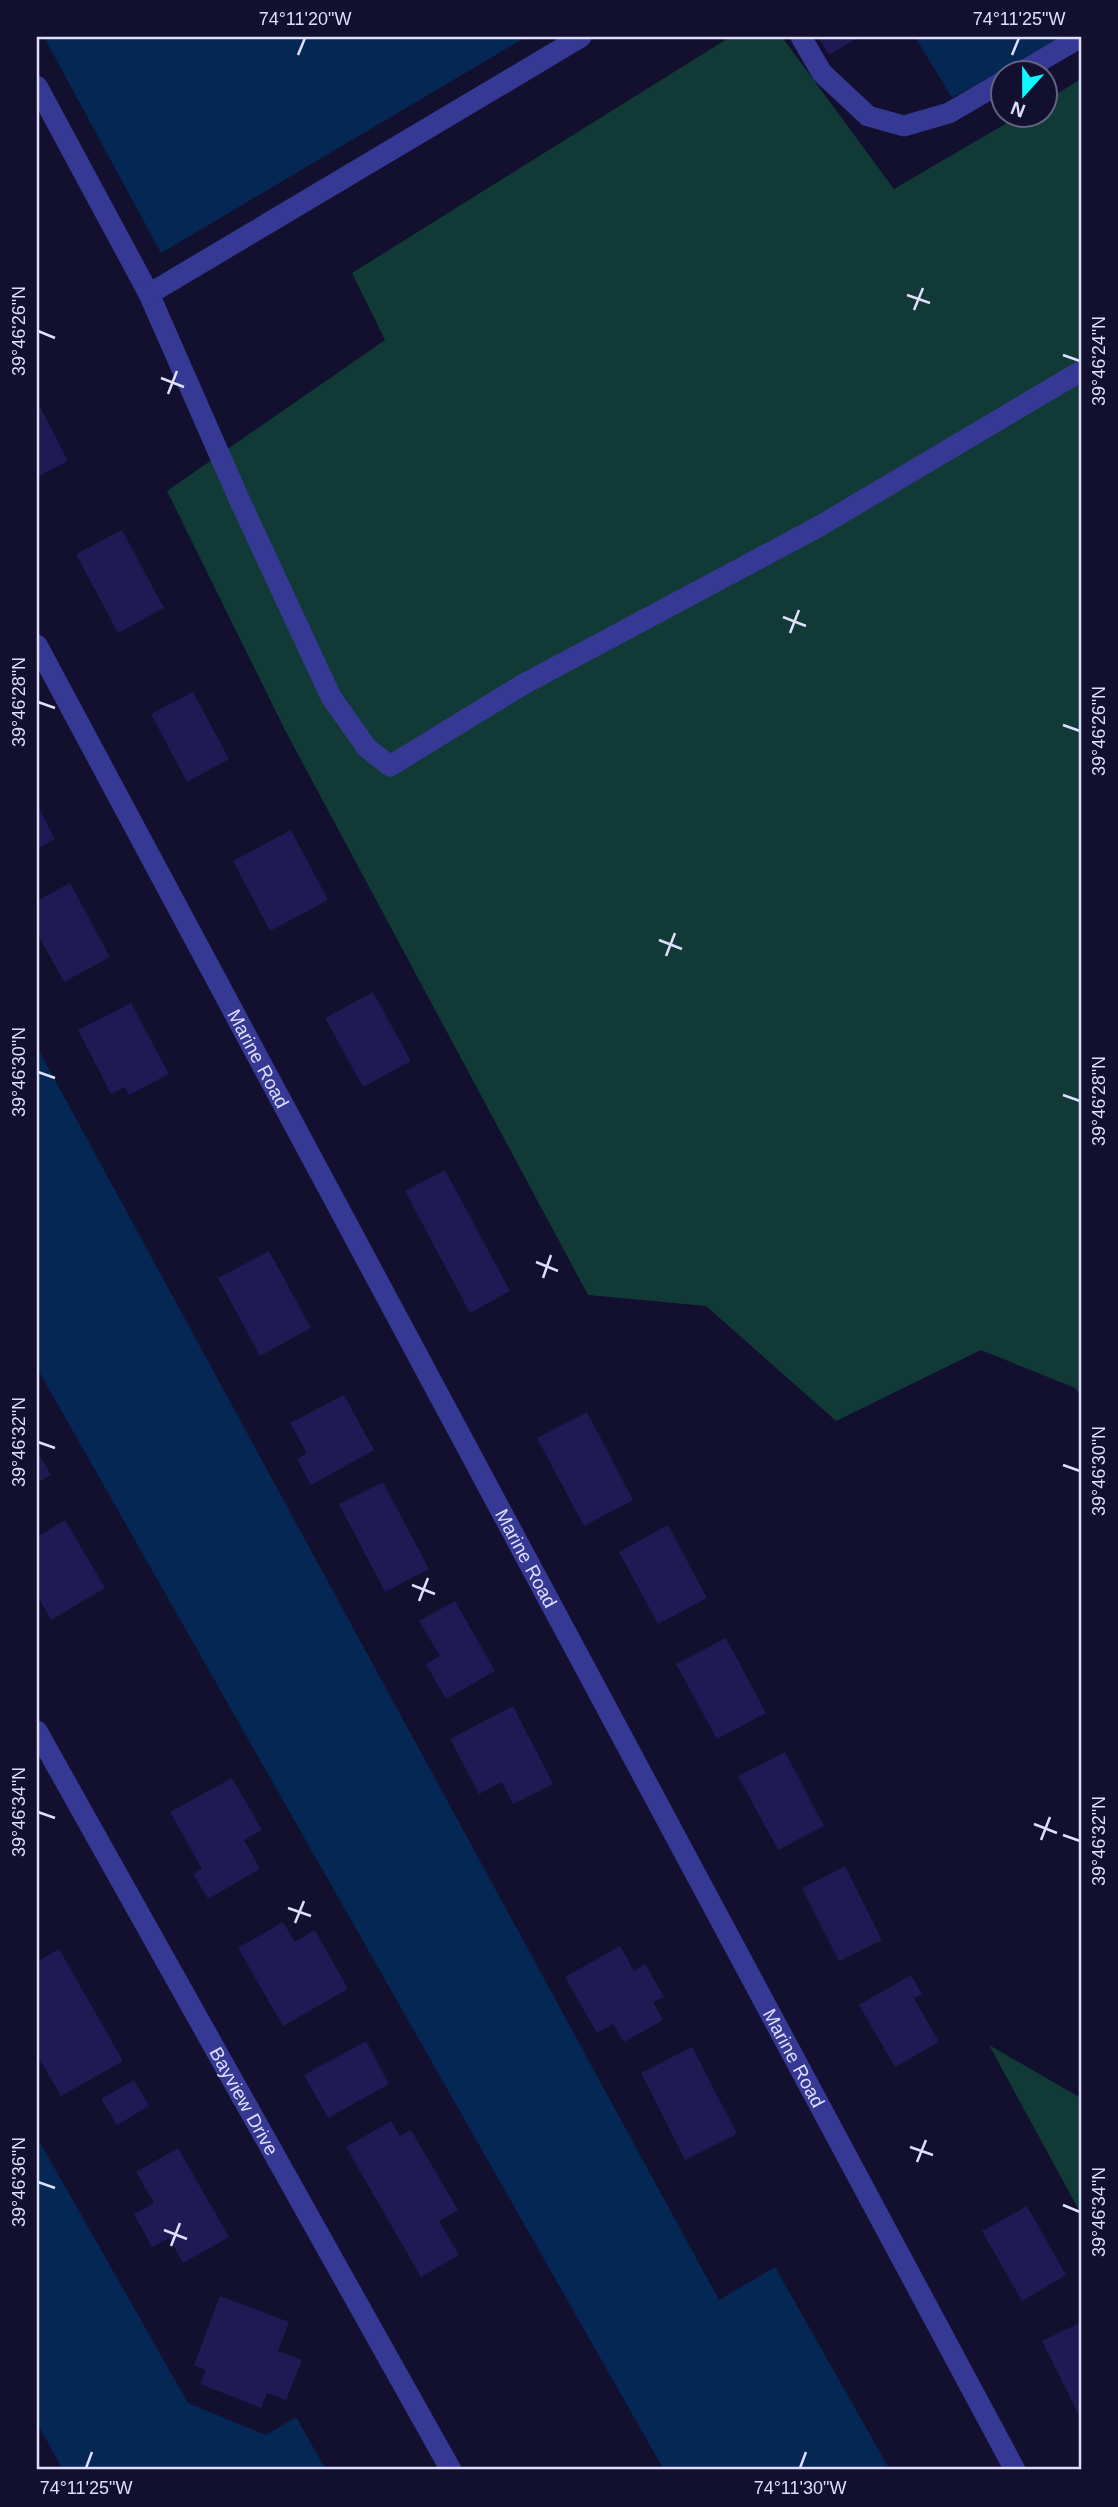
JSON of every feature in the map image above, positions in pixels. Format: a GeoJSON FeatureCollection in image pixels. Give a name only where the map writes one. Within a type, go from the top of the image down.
{"type":"FeatureCollection","features":[{"type":"Feature","properties":{"kind":"street"},"geometry":{"type":"LineString","coordinates":[[149,294],[581,37]]}},
{"type":"Feature","properties":{"kind":"street"},"geometry":{"type":"LineString","coordinates":[[801,37],[822,73],[868,116],[904,126],[949,113],[988,91]]}},
{"type":"Feature","properties":{"kind":"street"},"geometry":{"type":"LineString","coordinates":[[1042,60],[1081,37]]}},
{"type":"Feature","properties":{"kind":"street"},"geometry":{"type":"LineString","coordinates":[[37,86],[149,294],[239,499],[331,697],[367,748],[390,766],[522,685],[818,527],[1081,371]]}},
{"type":"Feature","properties":{"kind":"street","name":"Marine Road"},"geometry":{"type":"LineString","coordinates":[[37,645],[1015,2470]]}},
{"type":"Feature","properties":{"kind":"street","name":"Bayview Drive"},"geometry":{"type":"LineString","coordinates":[[37,1731],[451,2470]]}},
{"type":"Feature","properties":{"kind":"green space"},"geometry":{"type":"Polygon","coordinates":[[[730,37],[782,37],[894,189],[995,130],[1058,130],[1058,93],[1081,79],[1081,1394],[1075,1388],[981,1350],[836,1421],[706,1306],[588,1295],[286,732],[167,491],[385,340],[352,273],[730,37]]]}},
{"type":"Feature","properties":{"kind":"green space"},"geometry":{"type":"Polygon","coordinates":[[[989,2045],[1081,2098],[1081,2214],[989,2045]]]}},
{"type":"Feature","properties":{"kind":"water"},"geometry":{"type":"Polygon","coordinates":[[[44,37],[526,37],[161,253],[44,37]]]}},
{"type":"Feature","properties":{"kind":"water"},"geometry":{"type":"Polygon","coordinates":[[[915,37],[1062,37],[1021,60],[988,60],[988,78],[952,98],[915,37]]]}},
{"type":"Feature","properties":{"kind":"water"},"geometry":{"type":"Polygon","coordinates":[[[37,1047],[719,2300],[775,2267],[890,2470],[664,2470],[37,1368],[37,1047]]]}},
{"type":"Feature","properties":{"kind":"water"},"geometry":{"type":"Polygon","coordinates":[[[37,2137],[188,2403],[266,2435],[296,2417],[326,2470],[63,2470],[37,2423],[37,2137]]]}},
{"type":"Feature","properties":{"kind":"building"},"geometry":{"type":"Polygon","coordinates":[[[818,37],[859,37],[829,55],[818,37]]]}},
{"type":"Feature","properties":{"kind":"building"},"geometry":{"type":"Polygon","coordinates":[[[37,401],[68,461],[37,477],[37,401]]]}},
{"type":"Feature","properties":{"kind":"building"},"geometry":{"type":"Polygon","coordinates":[[[122,530],[164,608],[118,633],[76,554],[122,530]]]}},
{"type":"Feature","properties":{"kind":"building"},"geometry":{"type":"Polygon","coordinates":[[[193,692],[229,759],[187,782],[151,714],[193,692]]]}},
{"type":"Feature","properties":{"kind":"building"},"geometry":{"type":"Polygon","coordinates":[[[37,805],[55,839],[37,849],[37,805]]]}},
{"type":"Feature","properties":{"kind":"building"},"geometry":{"type":"Polygon","coordinates":[[[291,830],[328,900],[270,931],[233,861],[291,830]]]}},
{"type":"Feature","properties":{"kind":"building"},"geometry":{"type":"Polygon","coordinates":[[[70,883],[110,957],[64,982],[37,933],[37,901],[70,883]]]}},
{"type":"Feature","properties":{"kind":"building"},"geometry":{"type":"Polygon","coordinates":[[[373,992],[411,1061],[363,1087],[325,1018],[373,992]]]}},
{"type":"Feature","properties":{"kind":"building"},"geometry":{"type":"Polygon","coordinates":[[[131,1003],[169,1074],[129,1095],[125,1087],[111,1094],[78,1030],[131,1003]]]}},
{"type":"Feature","properties":{"kind":"building"},"geometry":{"type":"Polygon","coordinates":[[[445,1170],[510,1291],[470,1313],[405,1191],[445,1170]]]}},
{"type":"Feature","properties":{"kind":"building"},"geometry":{"type":"Polygon","coordinates":[[[269,1251],[311,1328],[260,1356],[218,1278],[269,1251]]]}},
{"type":"Feature","properties":{"kind":"building"},"geometry":{"type":"Polygon","coordinates":[[[344,1395],[374,1450],[311,1485],[297,1459],[307,1453],[290,1423],[344,1395]]]}},
{"type":"Feature","properties":{"kind":"building"},"geometry":{"type":"Polygon","coordinates":[[[587,1412],[633,1500],[584,1526],[537,1438],[587,1412]]]}},
{"type":"Feature","properties":{"kind":"building"},"geometry":{"type":"Polygon","coordinates":[[[37,1451],[51,1475],[37,1483],[37,1451]]]}},
{"type":"Feature","properties":{"kind":"building"},"geometry":{"type":"Polygon","coordinates":[[[383,1482],[429,1569],[385,1592],[339,1504],[383,1482]]]}},
{"type":"Feature","properties":{"kind":"building"},"geometry":{"type":"Polygon","coordinates":[[[65,1520],[105,1588],[51,1620],[37,1595],[37,1537],[65,1520]]]}},
{"type":"Feature","properties":{"kind":"building"},"geometry":{"type":"Polygon","coordinates":[[[668,1525],[707,1598],[658,1624],[619,1552],[668,1525]]]}},
{"type":"Feature","properties":{"kind":"building"},"geometry":{"type":"Polygon","coordinates":[[[455,1601],[495,1671],[446,1699],[426,1664],[440,1656],[419,1621],[455,1601]]]}},
{"type":"Feature","properties":{"kind":"building"},"geometry":{"type":"Polygon","coordinates":[[[726,1638],[766,1713],[717,1739],[676,1664],[726,1638]]]}},
{"type":"Feature","properties":{"kind":"building"},"geometry":{"type":"Polygon","coordinates":[[[513,1706],[553,1784],[513,1804],[502,1782],[479,1794],[450,1739],[513,1706]]]}},
{"type":"Feature","properties":{"kind":"building"},"geometry":{"type":"Polygon","coordinates":[[[785,1752],[824,1826],[778,1850],[738,1776],[785,1752]]]}},
{"type":"Feature","properties":{"kind":"building"},"geometry":{"type":"Polygon","coordinates":[[[232,1778],[262,1830],[244,1840],[260,1869],[208,1899],[193,1874],[202,1869],[170,1812],[232,1778]]]}},
{"type":"Feature","properties":{"kind":"building"},"geometry":{"type":"Polygon","coordinates":[[[845,1866],[882,1940],[839,1961],[802,1888],[845,1866]]]}},
{"type":"Feature","properties":{"kind":"building"},"geometry":{"type":"Polygon","coordinates":[[[283,1922],[295,1942],[315,1930],[348,1989],[283,2026],[238,1948],[283,1922]]]}},
{"type":"Feature","properties":{"kind":"building"},"geometry":{"type":"Polygon","coordinates":[[[620,1946],[634,1971],[645,1964],[664,1997],[653,2002],[663,2020],[624,2042],[613,2024],[597,2033],[565,1977],[620,1946]]]}},
{"type":"Feature","properties":{"kind":"building"},"geometry":{"type":"Polygon","coordinates":[[[59,1949],[123,2061],[61,2096],[37,2055],[37,1962],[59,1949]]]}},
{"type":"Feature","properties":{"kind":"building"},"geometry":{"type":"Polygon","coordinates":[[[911,1975],[922,1994],[914,1998],[939,2042],[895,2067],[859,2005],[911,1975]]]}},
{"type":"Feature","properties":{"kind":"building"},"geometry":{"type":"Polygon","coordinates":[[[366,2041],[389,2084],[328,2118],[304,2075],[366,2041]]]}},
{"type":"Feature","properties":{"kind":"building"},"geometry":{"type":"Polygon","coordinates":[[[692,2047],[737,2134],[685,2160],[641,2073],[692,2047]]]}},
{"type":"Feature","properties":{"kind":"building"},"geometry":{"type":"Polygon","coordinates":[[[134,2080],[149,2106],[117,2125],[101,2099],[134,2080]]]}},
{"type":"Feature","properties":{"kind":"building"},"geometry":{"type":"Polygon","coordinates":[[[391,2121],[400,2136],[411,2130],[458,2210],[439,2221],[459,2255],[421,2277],[346,2147],[391,2121]]]}},
{"type":"Feature","properties":{"kind":"building"},"geometry":{"type":"Polygon","coordinates":[[[178,2148],[229,2237],[183,2263],[169,2238],[152,2247],[134,2214],[154,2203],[136,2172],[178,2148]]]}},
{"type":"Feature","properties":{"kind":"building"},"geometry":{"type":"Polygon","coordinates":[[[1027,2206],[1066,2275],[1022,2301],[982,2231],[1027,2206]]]}},
{"type":"Feature","properties":{"kind":"building"},"geometry":{"type":"Polygon","coordinates":[[[220,2296],[289,2322],[278,2351],[302,2360],[286,2400],[267,2393],[261,2408],[200,2384],[206,2370],[194,2365],[220,2296]]]}},
{"type":"Feature","properties":{"kind":"building"},"geometry":{"type":"Polygon","coordinates":[[[1081,2322],[1081,2414],[1079,2415],[1042,2341],[1081,2322]]]}}]}
